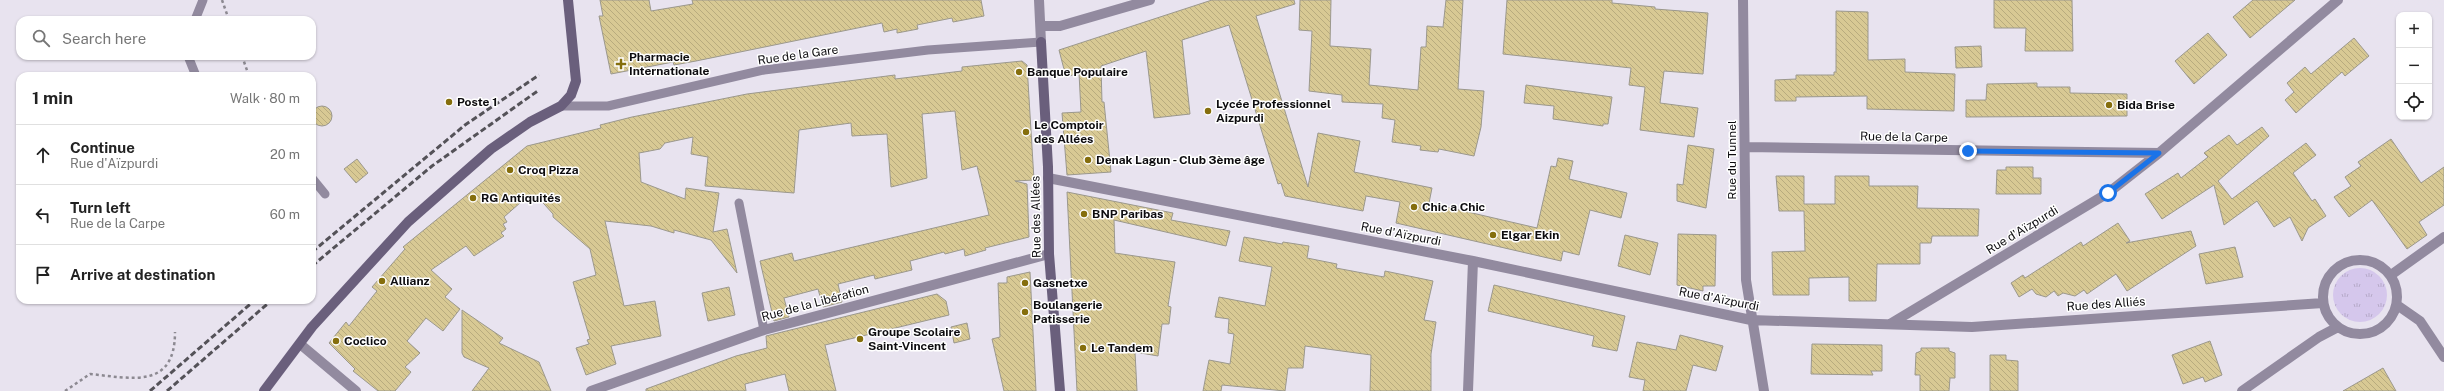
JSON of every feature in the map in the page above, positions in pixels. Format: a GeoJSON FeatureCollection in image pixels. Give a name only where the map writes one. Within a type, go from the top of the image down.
{"type":"FeatureCollection","features":[{"type":"Feature","properties":{"kind":"main road"},"geometry":{"type":"LineString","coordinates":[[264,391],[312,326],[408,222],[491,149],[530,122],[561,106],[571,95],[576,81],[568,0]]}},
{"type":"Feature","properties":{"kind":"main road","name":"Rue des Allées"},"geometry":{"type":"LineString","coordinates":[[1041,42],[1048,178],[1050,254],[1060,391]]}},
{"type":"Feature","properties":{"kind":"street"},"geometry":{"type":"LineString","coordinates":[[1039,0],[1042,26],[1041,42]]}},
{"type":"Feature","properties":{"kind":"street"},"geometry":{"type":"LineString","coordinates":[[1042,26],[1060,26],[1150,0]]}},
{"type":"Feature","properties":{"kind":"street","name":"Rue du Tunnel"},"geometry":{"type":"LineString","coordinates":[[1743,0],[1746,280],[1751,320],[1764,391]]}},
{"type":"Feature","properties":{"kind":"street","name":"Rue d'Aïzpurdi"},"geometry":{"type":"LineString","coordinates":[[1048,178],[1473,261],[1751,320],[1890,324],[2108,193],[2159,153],[2338,0]]}},
{"type":"Feature","properties":{"kind":"street","name":"Rue de la Carpe"},"geometry":{"type":"LineString","coordinates":[[1745,147],[2159,153]]}},
{"type":"Feature","properties":{"kind":"street"},"geometry":{"type":"LineString","coordinates":[[2391,275],[2444,237]]}},
{"type":"Feature","properties":{"kind":"street","name":"Rue de la Libération"},"geometry":{"type":"LineString","coordinates":[[591,391],[764,330],[1050,254]]}},
{"type":"Feature","properties":{"kind":"street"},"geometry":{"type":"LineString","coordinates":[[2365,259],[2381,266],[2391,275],[2397,292],[2397,305],[2386,324],[2378,330],[2360,334],[2349,333],[2338,327],[2327,315],[2323,303],[2323,290],[2328,278],[2336,267],[2352,260],[2365,259]]}},
{"type":"Feature","properties":{"kind":"street"},"geometry":{"type":"LineString","coordinates":[[1468,391],[1473,261]]}},
{"type":"Feature","properties":{"kind":"street","name":"Rue des Alliés"},"geometry":{"type":"LineString","coordinates":[[1890,324],[1972,326],[2323,303]]}},
{"type":"Feature","properties":{"kind":"street"},"geometry":{"type":"LineString","coordinates":[[2397,305],[2420,321],[2444,357]]}},
{"type":"Feature","properties":{"kind":"street"},"geometry":{"type":"LineString","coordinates":[[2242,391],[2319,337],[2338,327]]}},
{"type":"Feature","properties":{"kind":"street"},"geometry":{"type":"LineString","coordinates":[[300,344],[356,391]]}},
{"type":"Feature","properties":{"kind":"lane"},"geometry":{"type":"LineString","coordinates":[[196,16],[203,0]]}},
{"type":"Feature","properties":{"kind":"lane","name":"Rue de la Gare"},"geometry":{"type":"LineString","coordinates":[[561,106],[608,106],[764,70],[928,50],[1041,42]]}},
{"type":"Feature","properties":{"kind":"lane"},"geometry":{"type":"LineString","coordinates":[[190,60],[194,72]]}},
{"type":"Feature","properties":{"kind":"lane"},"geometry":{"type":"LineString","coordinates":[[316,183],[325,194]]}},
{"type":"Feature","properties":{"kind":"lane"},"geometry":{"type":"LineString","coordinates":[[739,203],[764,330]]}},
{"type":"Feature","properties":{"kind":"path"},"geometry":{"type":"LineString","coordinates":[[222,0],[228,16]]}},
{"type":"Feature","properties":{"kind":"path"},"geometry":{"type":"LineString","coordinates":[[243,60],[248,72]]}},
{"type":"Feature","properties":{"kind":"path"},"geometry":{"type":"LineString","coordinates":[[65,391],[90,374],[135,379],[152,376],[171,359],[175,345],[175,332]]}},
{"type":"Feature","properties":{"kind":"green space"},"geometry":{"type":"Polygon","coordinates":[[[2355,268],[2365,268],[2375,272],[2383,280],[2387,290],[2387,300],[2383,310],[2375,318],[2365,322],[2355,322],[2345,318],[2337,310],[2333,300],[2333,290],[2337,280],[2345,272],[2355,268]]]}},
{"type":"Feature","properties":{"kind":"building"},"geometry":{"type":"Polygon","coordinates":[[[600,0],[649,0],[651,11],[693,4],[692,0],[981,0],[984,16],[953,22],[952,18],[917,25],[918,29],[897,33],[897,29],[884,32],[882,23],[696,61],[674,65],[673,62],[611,74],[599,16],[603,16],[600,0]]]}},
{"type":"Feature","properties":{"kind":"building"},"geometry":{"type":"Polygon","coordinates":[[[1212,0],[1294,0],[1295,4],[1256,16],[1308,187],[1318,133],[1360,141],[1354,172],[1432,188],[1429,203],[1537,228],[1551,166],[1556,167],[1558,158],[1573,161],[1569,179],[1627,193],[1621,218],[1590,210],[1579,255],[1563,251],[1561,261],[1396,223],[1400,202],[1366,196],[1363,211],[1285,196],[1281,183],[1278,184],[1229,25],[1182,40],[1190,114],[1154,118],[1146,51],[1101,66],[1102,102],[1104,102],[1111,172],[1067,175],[1062,113],[1081,112],[1079,73],[1066,77],[1059,50],[1212,0]]]}},
{"type":"Feature","properties":{"kind":"building"},"geometry":{"type":"Polygon","coordinates":[[[1300,0],[1331,0],[1330,46],[1371,49],[1369,85],[1418,90],[1421,47],[1426,47],[1427,26],[1443,27],[1446,0],[1463,0],[1458,89],[1484,91],[1481,127],[1474,156],[1439,149],[1438,152],[1420,150],[1421,146],[1392,142],[1395,120],[1382,118],[1383,104],[1342,102],[1342,95],[1309,91],[1312,31],[1299,30],[1300,0]]]}},
{"type":"Feature","properties":{"kind":"building"},"geometry":{"type":"Polygon","coordinates":[[[1507,0],[1612,0],[1612,3],[1655,7],[1655,9],[1708,13],[1703,74],[1664,71],[1660,103],[1698,108],[1694,137],[1640,130],[1645,87],[1629,85],[1631,68],[1503,54],[1507,0]]]}},
{"type":"Feature","properties":{"kind":"building"},"geometry":{"type":"Polygon","coordinates":[[[1994,0],[2072,0],[2073,51],[2025,51],[2026,28],[1994,28],[1994,0]]]}},
{"type":"Feature","properties":{"kind":"building"},"geometry":{"type":"Polygon","coordinates":[[[2253,0],[2295,0],[2250,38],[2233,17],[2253,0]]]}},
{"type":"Feature","properties":{"kind":"building"},"geometry":{"type":"Polygon","coordinates":[[[1836,11],[1868,12],[1868,60],[1905,59],[1905,72],[1955,74],[1954,111],[1867,109],[1867,96],[1796,97],[1796,101],[1775,101],[1775,80],[1796,79],[1796,75],[1834,75],[1834,72],[1836,72],[1836,11]]]}},
{"type":"Feature","properties":{"kind":"building"},"geometry":{"type":"Polygon","coordinates":[[[2208,33],[2227,55],[2194,84],[2175,61],[2208,33]]]}},
{"type":"Feature","properties":{"kind":"building"},"geometry":{"type":"Polygon","coordinates":[[[2354,38],[2369,56],[2345,76],[2342,72],[2296,113],[2285,100],[2294,92],[2287,83],[2305,67],[2311,74],[2354,38]]]}},
{"type":"Feature","properties":{"kind":"building"},"geometry":{"type":"Polygon","coordinates":[[[1981,46],[1982,67],[1956,68],[1955,47],[1981,46]]]}},
{"type":"Feature","properties":{"kind":"building"},"geometry":{"type":"Polygon","coordinates":[[[1022,61],[1027,65],[1034,180],[1015,181],[1027,184],[1029,237],[985,248],[986,250],[965,256],[964,249],[945,254],[944,252],[910,261],[912,270],[875,279],[874,275],[838,284],[842,302],[823,307],[818,289],[784,298],[789,317],[774,321],[760,261],[792,253],[794,261],[989,215],[977,166],[962,170],[955,111],[922,114],[927,178],[891,187],[887,134],[852,136],[851,123],[799,130],[794,193],[705,186],[708,157],[691,154],[693,137],[665,143],[660,149],[639,153],[641,182],[685,199],[686,188],[719,193],[713,232],[727,229],[737,273],[711,240],[674,230],[674,233],[651,226],[605,221],[624,306],[655,301],[661,336],[611,346],[616,364],[586,375],[576,348],[589,344],[587,340],[590,339],[573,282],[596,275],[590,249],[553,217],[553,214],[536,195],[532,198],[529,195],[504,217],[507,222],[503,224],[506,229],[501,233],[504,236],[474,256],[466,246],[431,270],[452,289],[445,297],[460,309],[443,331],[426,318],[407,341],[420,353],[405,367],[411,372],[395,391],[378,391],[353,371],[355,369],[329,343],[346,322],[349,326],[377,291],[372,287],[405,249],[403,247],[527,146],[601,128],[600,125],[632,117],[747,94],[895,75],[895,79],[962,71],[962,67],[1022,61]]]}},
{"type":"Feature","properties":{"kind":"building"},"geometry":{"type":"Polygon","coordinates":[[[2037,83],[2037,87],[2070,87],[2070,93],[2127,94],[2127,116],[1966,117],[1966,100],[1986,100],[1987,84],[2037,83]]]}},
{"type":"Feature","properties":{"kind":"building"},"geometry":{"type":"Polygon","coordinates":[[[1526,85],[1612,97],[1608,124],[1603,124],[1603,126],[1553,119],[1554,106],[1524,103],[1526,85]]]}},
{"type":"Feature","properties":{"kind":"building"},"geometry":{"type":"Polygon","coordinates":[[[322,106],[329,109],[332,116],[329,123],[322,126],[316,124],[316,108],[322,106]]]}},
{"type":"Feature","properties":{"kind":"building"},"geometry":{"type":"Polygon","coordinates":[[[2262,127],[2269,136],[2218,181],[2232,199],[2306,143],[2316,155],[2293,173],[2312,201],[2315,199],[2326,216],[2308,228],[2302,241],[2290,217],[2274,227],[2257,201],[2224,225],[2214,185],[2162,219],[2145,194],[2178,173],[2181,178],[2208,157],[2204,153],[2229,135],[2237,145],[2262,127]]]}},
{"type":"Feature","properties":{"kind":"building"},"geometry":{"type":"Polygon","coordinates":[[[2391,139],[2421,183],[2444,167],[2444,205],[2419,222],[2427,235],[2407,249],[2372,200],[2349,217],[2334,197],[2351,186],[2345,177],[2361,166],[2358,162],[2391,139]]]}},
{"type":"Feature","properties":{"kind":"building"},"geometry":{"type":"Polygon","coordinates":[[[1688,145],[1714,149],[1706,208],[1677,201],[1677,184],[1683,185],[1688,145]]]}},
{"type":"Feature","properties":{"kind":"building"},"geometry":{"type":"Polygon","coordinates":[[[357,159],[368,173],[356,183],[344,169],[357,159]]]}},
{"type":"Feature","properties":{"kind":"building"},"geometry":{"type":"Polygon","coordinates":[[[2006,167],[2033,167],[2033,178],[2041,178],[2041,194],[1996,194],[1997,170],[2006,170],[2006,167]]]}},
{"type":"Feature","properties":{"kind":"building"},"geometry":{"type":"Polygon","coordinates":[[[1776,176],[1804,176],[1804,204],[1835,204],[1835,176],[1869,176],[1869,186],[1918,186],[1917,208],[1979,209],[1978,236],[1932,236],[1931,243],[1920,243],[1920,264],[1877,264],[1876,301],[1849,301],[1849,277],[1809,278],[1809,295],[1773,295],[1772,252],[1805,251],[1804,211],[1779,211],[1776,176]]]}},
{"type":"Feature","properties":{"kind":"building"},"geometry":{"type":"Polygon","coordinates":[[[1067,192],[1173,213],[1171,220],[1230,231],[1226,246],[1114,220],[1115,253],[1175,262],[1168,306],[1171,307],[1169,324],[1162,324],[1158,356],[1135,352],[1137,391],[1077,391],[1067,192]]]}},
{"type":"Feature","properties":{"kind":"building"},"geometry":{"type":"Polygon","coordinates":[[[2118,223],[2130,241],[2126,243],[2191,231],[2196,246],[2127,291],[2116,274],[2087,294],[2084,290],[2075,296],[2063,293],[2058,296],[2054,291],[2046,297],[2036,294],[2032,289],[2019,297],[2011,283],[2023,275],[2025,278],[2081,242],[2083,246],[2118,223]]]}},
{"type":"Feature","properties":{"kind":"building"},"geometry":{"type":"Polygon","coordinates":[[[1678,234],[1716,235],[1715,286],[1703,286],[1703,291],[1677,285],[1678,234]]]}},
{"type":"Feature","properties":{"kind":"building"},"geometry":{"type":"Polygon","coordinates":[[[1625,235],[1658,243],[1650,275],[1618,266],[1625,235]]]}},
{"type":"Feature","properties":{"kind":"building"},"geometry":{"type":"Polygon","coordinates":[[[1244,237],[1282,244],[1283,242],[1309,246],[1307,258],[1337,264],[1336,268],[1384,277],[1385,271],[1433,281],[1424,320],[1436,322],[1431,354],[1431,391],[1370,391],[1371,355],[1305,346],[1303,368],[1288,368],[1285,391],[1222,385],[1221,391],[1203,391],[1209,360],[1230,364],[1234,334],[1228,333],[1229,319],[1215,317],[1219,297],[1265,306],[1272,267],[1239,261],[1244,237]]]}},
{"type":"Feature","properties":{"kind":"building"},"geometry":{"type":"Polygon","coordinates":[[[2235,247],[2243,277],[2206,284],[2199,254],[2235,247]]]}},
{"type":"Feature","properties":{"kind":"building"},"geometry":{"type":"Polygon","coordinates":[[[1030,272],[1036,391],[1004,391],[992,339],[1000,337],[998,283],[1007,283],[1007,277],[1030,272]]]}},
{"type":"Feature","properties":{"kind":"building"},"geometry":{"type":"Polygon","coordinates":[[[1494,285],[1625,316],[1617,351],[1592,346],[1594,336],[1488,311],[1494,285]]]}},
{"type":"Feature","properties":{"kind":"building"},"geometry":{"type":"Polygon","coordinates":[[[729,287],[735,315],[708,321],[702,293],[729,287]]]}},
{"type":"Feature","properties":{"kind":"building"},"geometry":{"type":"Polygon","coordinates":[[[937,294],[946,301],[949,315],[825,345],[836,391],[789,391],[785,374],[745,384],[746,391],[646,391],[646,389],[736,356],[767,348],[766,336],[937,294]]]}},
{"type":"Feature","properties":{"kind":"building"},"geometry":{"type":"Polygon","coordinates":[[[462,310],[503,338],[499,343],[539,362],[551,391],[472,391],[489,368],[464,357],[462,353],[462,310]]]}},
{"type":"Feature","properties":{"kind":"building"},"geometry":{"type":"Polygon","coordinates":[[[967,323],[970,339],[954,343],[951,327],[967,323]]]}},
{"type":"Feature","properties":{"kind":"building"},"geometry":{"type":"Polygon","coordinates":[[[1680,335],[1723,346],[1716,371],[1693,365],[1686,391],[1643,391],[1645,380],[1629,377],[1637,342],[1676,350],[1680,335]]]}},
{"type":"Feature","properties":{"kind":"building"},"geometry":{"type":"Polygon","coordinates":[[[2210,341],[2222,375],[2205,382],[2203,377],[2183,384],[2172,355],[2210,341]]]}},
{"type":"Feature","properties":{"kind":"building"},"geometry":{"type":"Polygon","coordinates":[[[1812,344],[1882,345],[1882,371],[1871,371],[1873,375],[1811,374],[1812,344]]]}},
{"type":"Feature","properties":{"kind":"building"},"geometry":{"type":"Polygon","coordinates":[[[1921,348],[1949,348],[1949,351],[1955,353],[1955,378],[1950,378],[1949,391],[1920,391],[1920,375],[1915,375],[1916,353],[1921,351],[1921,348]]]}},
{"type":"Feature","properties":{"kind":"building"},"geometry":{"type":"Polygon","coordinates":[[[1990,355],[2006,355],[2006,360],[2018,361],[2018,391],[1990,391],[1990,355]]]}},
{"type":"Feature","properties":{"kind":"building"},"geometry":{"type":"Polygon","coordinates":[[[2383,368],[2396,391],[2343,391],[2383,368]]]}},
{"type":"Feature","properties":{"kind":"railway"},"geometry":{"type":"LineString","coordinates":[[316,249],[465,125],[539,75]]}},
{"type":"Feature","properties":{"kind":"railway"},"geometry":{"type":"LineString","coordinates":[[316,263],[432,166],[539,90]]}},
{"type":"Feature","properties":{"kind":"railway"},"geometry":{"type":"LineString","coordinates":[[150,391],[250,304]]}},
{"type":"Feature","properties":{"kind":"railway"},"geometry":{"type":"LineString","coordinates":[[167,391],[267,304]]}},
{"type":"Feature","properties":{"kind":"place","name":"Pharmacie Internationale"},"geometry":{"type":"Point","coordinates":[621,64]}},
{"type":"Feature","properties":{"kind":"place","name":"Banque Populaire"},"geometry":{"type":"Point","coordinates":[1019,72]}},
{"type":"Feature","properties":{"kind":"place","name":"Poste 1"},"geometry":{"type":"Point","coordinates":[449,102]}},
{"type":"Feature","properties":{"kind":"place","name":"Bida Brise"},"geometry":{"type":"Point","coordinates":[2109,105]}},
{"type":"Feature","properties":{"kind":"place","name":"Lycée Professionnel Aizpurdi"},"geometry":{"type":"Point","coordinates":[1208,111]}},
{"type":"Feature","properties":{"kind":"place","name":"Le Comptoir des Allées"},"geometry":{"type":"Point","coordinates":[1026,132]}},
{"type":"Feature","properties":{"kind":"place","name":"Denak Lagun - Club 3ème âge"},"geometry":{"type":"Point","coordinates":[1088,160]}},
{"type":"Feature","properties":{"kind":"place","name":"Croq Pizza"},"geometry":{"type":"Point","coordinates":[510,170]}},
{"type":"Feature","properties":{"kind":"place","name":"RG Antiquités"},"geometry":{"type":"Point","coordinates":[473,198]}},
{"type":"Feature","properties":{"kind":"place","name":"Chic a Chic"},"geometry":{"type":"Point","coordinates":[1414,207]}},
{"type":"Feature","properties":{"kind":"place","name":"BNP Paribas"},"geometry":{"type":"Point","coordinates":[1084,214]}},
{"type":"Feature","properties":{"kind":"place","name":"Elgar Ekin"},"geometry":{"type":"Point","coordinates":[1493,235]}},
{"type":"Feature","properties":{"kind":"place","name":"Allianz"},"geometry":{"type":"Point","coordinates":[382,281]}},
{"type":"Feature","properties":{"kind":"place","name":"Gasnetxe"},"geometry":{"type":"Point","coordinates":[1025,283]}},
{"type":"Feature","properties":{"kind":"place","name":"Boulangerie Patisserie"},"geometry":{"type":"Point","coordinates":[1025,312]}},
{"type":"Feature","properties":{"kind":"place","name":"Groupe Scolaire Saint-Vincent"},"geometry":{"type":"Point","coordinates":[860,339]}},
{"type":"Feature","properties":{"kind":"place","name":"Coclico"},"geometry":{"type":"Point","coordinates":[336,341]}},
{"type":"Feature","properties":{"kind":"place","name":"Le Tandem"},"geometry":{"type":"Point","coordinates":[1083,348]}},
{"type":"Feature","properties":{"kind":"route"},"geometry":{"type":"LineString","coordinates":[[1968,151],[2159,153],[2108,193]]}}]}
